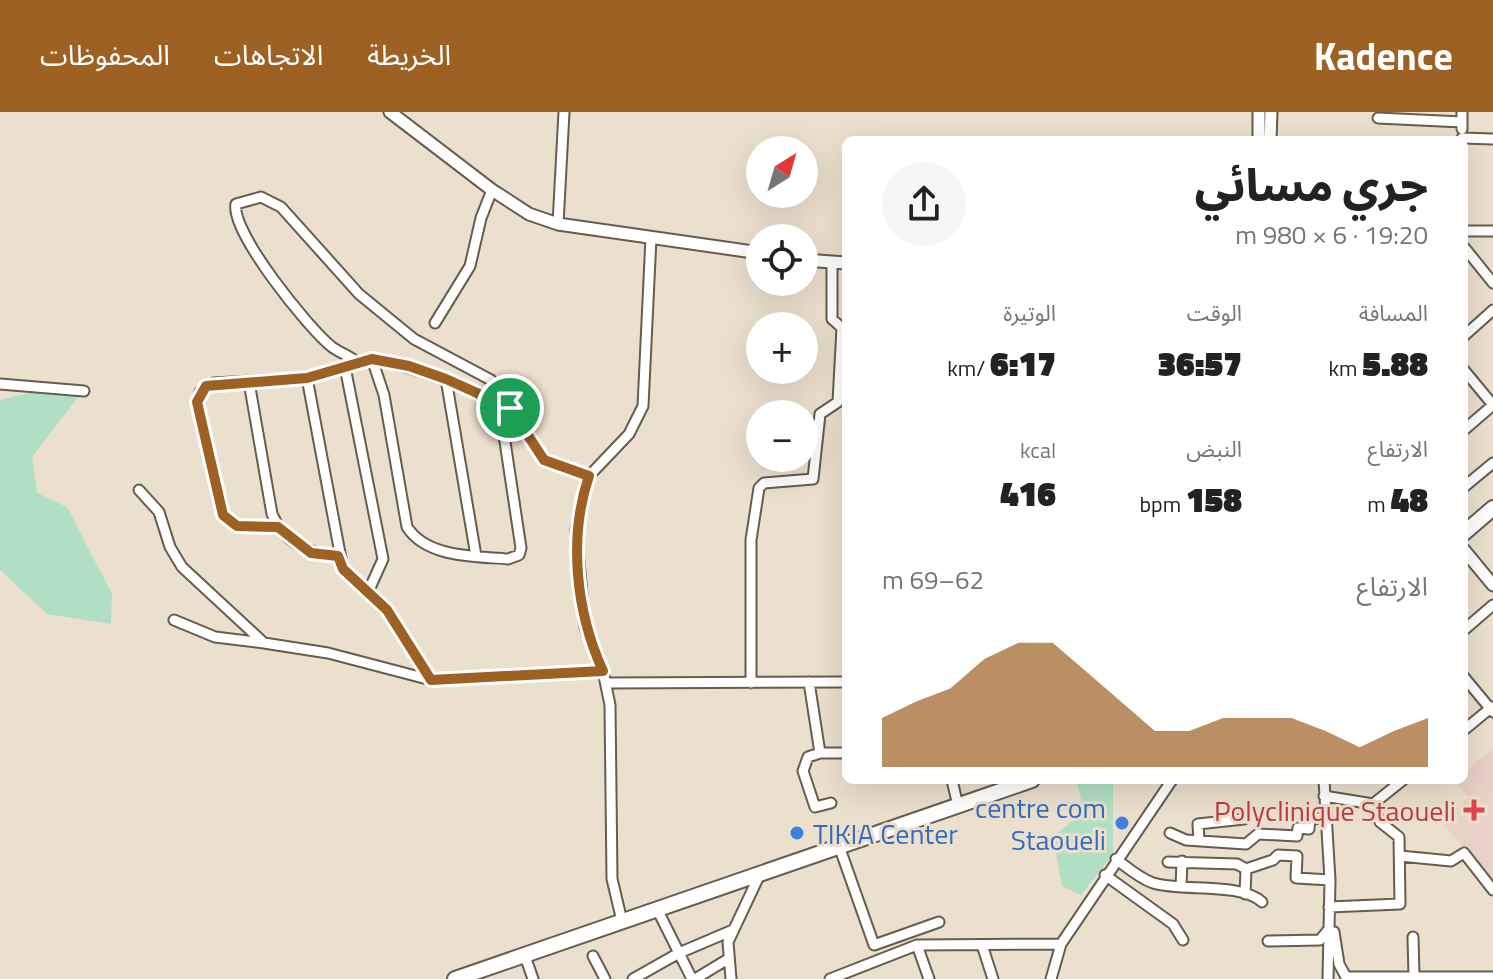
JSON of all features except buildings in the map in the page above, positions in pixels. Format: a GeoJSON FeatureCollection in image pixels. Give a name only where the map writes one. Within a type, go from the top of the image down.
{"type":"FeatureCollection","features":[{"type":"Feature","properties":{"kind":"highway"},"geometry":{"type":"LineString","coordinates":[[1468,530],[1493,508]]}},
{"type":"Feature","properties":{"kind":"highway"},"geometry":{"type":"LineString","coordinates":[[455,979],[1021,784]]}},
{"type":"Feature","properties":{"kind":"main road"},"geometry":{"type":"LineString","coordinates":[[390,112],[492,190],[529,214],[558,224],[746,251]]}},
{"type":"Feature","properties":{"kind":"main road"},"geometry":{"type":"LineString","coordinates":[[1259,112],[1259,136]]}},
{"type":"Feature","properties":{"kind":"main road"},"geometry":{"type":"LineString","coordinates":[[1270,136],[1271,112]]}},
{"type":"Feature","properties":{"kind":"main road"},"geometry":{"type":"LineString","coordinates":[[818,261],[842,263]]}},
{"type":"Feature","properties":{"kind":"main road"},"geometry":{"type":"LineString","coordinates":[[1468,555],[1493,585]]}},
{"type":"Feature","properties":{"kind":"street"},"geometry":{"type":"LineString","coordinates":[[558,224],[564,112]]}},
{"type":"Feature","properties":{"kind":"street"},"geometry":{"type":"LineString","coordinates":[[1378,118],[1462,117]]}},
{"type":"Feature","properties":{"kind":"street"},"geometry":{"type":"LineString","coordinates":[[1468,139],[1493,139]]}},
{"type":"Feature","properties":{"kind":"street"},"geometry":{"type":"LineString","coordinates":[[435,323],[470,266],[481,218],[492,190]]}},
{"type":"Feature","properties":{"kind":"street"},"geometry":{"type":"LineString","coordinates":[[358,363],[332,347],[278,284],[247,243],[234,215],[236,204],[261,197],[281,207],[359,294],[414,339],[491,380],[544,460],[589,476]]}},
{"type":"Feature","properties":{"kind":"street"},"geometry":{"type":"LineString","coordinates":[[1468,231],[1493,231]]}},
{"type":"Feature","properties":{"kind":"street"},"geometry":{"type":"LineString","coordinates":[[622,921],[612,879],[610,705],[603,671],[585,627],[576,529],[589,476],[629,434],[643,406],[651,238]]}},
{"type":"Feature","properties":{"kind":"street"},"geometry":{"type":"LineString","coordinates":[[1468,252],[1493,283]]}},
{"type":"Feature","properties":{"kind":"street"},"geometry":{"type":"LineString","coordinates":[[751,683],[751,540],[759,488],[764,483],[813,479],[820,414],[838,402],[842,328],[832,319],[832,262]]}},
{"type":"Feature","properties":{"kind":"street"},"geometry":{"type":"LineString","coordinates":[[1468,332],[1493,310]]}},
{"type":"Feature","properties":{"kind":"street"},"geometry":{"type":"LineString","coordinates":[[278,527],[237,526],[223,515],[197,402],[206,386],[307,378],[372,359],[409,366],[446,379],[510,408]]}},
{"type":"Feature","properties":{"kind":"street"},"geometry":{"type":"LineString","coordinates":[[372,359],[384,395],[407,527],[413,535],[435,549],[508,559],[519,555],[521,548],[499,402]]}},
{"type":"Feature","properties":{"kind":"street"},"geometry":{"type":"LineString","coordinates":[[345,367],[383,559],[369,590]]}},
{"type":"Feature","properties":{"kind":"street"},"geometry":{"type":"LineString","coordinates":[[1468,375],[1493,405],[1468,427]]}},
{"type":"Feature","properties":{"kind":"street"},"geometry":{"type":"LineString","coordinates":[[307,378],[338,556],[343,569],[387,610],[431,680]]}},
{"type":"Feature","properties":{"kind":"street"},"geometry":{"type":"LineString","coordinates":[[446,379],[476,556]]}},
{"type":"Feature","properties":{"kind":"street"},"geometry":{"type":"LineString","coordinates":[[249,382],[272,514],[278,527],[311,553],[338,556]]}},
{"type":"Feature","properties":{"kind":"street"},"geometry":{"type":"LineString","coordinates":[[0,384],[84,391]]}},
{"type":"Feature","properties":{"kind":"street"},"geometry":{"type":"LineString","coordinates":[[1468,484],[1493,463]]}},
{"type":"Feature","properties":{"kind":"street"},"geometry":{"type":"LineString","coordinates":[[139,490],[159,512],[170,547],[182,567],[264,643]]}},
{"type":"Feature","properties":{"kind":"street"},"geometry":{"type":"LineString","coordinates":[[1468,627],[1493,605]]}},
{"type":"Feature","properties":{"kind":"street"},"geometry":{"type":"LineString","coordinates":[[174,620],[215,637],[328,653],[431,680],[603,671]]}},
{"type":"Feature","properties":{"kind":"street"},"geometry":{"type":"LineString","coordinates":[[809,682],[820,753]]}},
{"type":"Feature","properties":{"kind":"street"},"geometry":{"type":"LineString","coordinates":[[606,683],[842,682]]}},
{"type":"Feature","properties":{"kind":"street"},"geometry":{"type":"LineString","coordinates":[[1468,682],[1492,709],[1468,727]]}},
{"type":"Feature","properties":{"kind":"street"},"geometry":{"type":"LineString","coordinates":[[831,803],[815,807],[803,771],[808,757],[820,753],[842,753]]}},
{"type":"Feature","properties":{"kind":"street"},"geometry":{"type":"LineString","coordinates":[[953,784],[958,806]]}},
{"type":"Feature","properties":{"kind":"street"},"geometry":{"type":"LineString","coordinates":[[1051,979],[1061,944],[1169,784]]}},
{"type":"Feature","properties":{"kind":"street"},"geometry":{"type":"LineString","coordinates":[[1324,784],[1330,880],[1329,930],[1334,963],[1328,979]]}},
{"type":"Feature","properties":{"kind":"street"},"geometry":{"type":"LineString","coordinates":[[1324,796],[1373,804],[1398,784]]}},
{"type":"Feature","properties":{"kind":"street"},"geometry":{"type":"LineString","coordinates":[[1329,907],[1400,904],[1399,837],[1380,822],[1373,804]]}},
{"type":"Feature","properties":{"kind":"street"},"geometry":{"type":"LineString","coordinates":[[1170,833],[1199,841],[1237,845],[1246,844],[1258,834],[1297,836],[1298,828],[1309,829],[1310,818],[1326,819]]}},
{"type":"Feature","properties":{"kind":"street"},"geometry":{"type":"LineString","coordinates":[[1199,841],[1198,824],[1244,819]]}},
{"type":"Feature","properties":{"kind":"street"},"geometry":{"type":"LineString","coordinates":[[1237,845],[1245,894]]}},
{"type":"Feature","properties":{"kind":"street"},"geometry":{"type":"LineString","coordinates":[[839,846],[874,945],[939,922]]}},
{"type":"Feature","properties":{"kind":"street"},"geometry":{"type":"LineString","coordinates":[[1400,856],[1451,861],[1464,853],[1493,890]]}},
{"type":"Feature","properties":{"kind":"street"},"geometry":{"type":"LineString","coordinates":[[1168,862],[1242,866],[1273,860],[1278,855],[1297,856],[1296,878],[1330,880]]}},
{"type":"Feature","properties":{"kind":"street"},"geometry":{"type":"LineString","coordinates":[[1116,859],[1143,878],[1181,887],[1245,894],[1262,902]]}},
{"type":"Feature","properties":{"kind":"street"},"geometry":{"type":"LineString","coordinates":[[1181,887],[1182,861]]}},
{"type":"Feature","properties":{"kind":"street"},"geometry":{"type":"LineString","coordinates":[[731,979],[728,959],[733,930],[757,886],[760,874]]}},
{"type":"Feature","properties":{"kind":"street"},"geometry":{"type":"LineString","coordinates":[[1105,875],[1173,924],[1183,940]]}},
{"type":"Feature","properties":{"kind":"street"},"geometry":{"type":"LineString","coordinates":[[657,909],[693,979],[728,959]]}},
{"type":"Feature","properties":{"kind":"street"},"geometry":{"type":"LineString","coordinates":[[633,979],[679,953],[733,930]]}},
{"type":"Feature","properties":{"kind":"street"},"geometry":{"type":"LineString","coordinates":[[1268,941],[1320,940],[1329,930]]}},
{"type":"Feature","properties":{"kind":"street"},"geometry":{"type":"LineString","coordinates":[[1408,977],[1413,937]]}},
{"type":"Feature","properties":{"kind":"street"},"geometry":{"type":"LineString","coordinates":[[830,979],[917,945],[1061,944]]}},
{"type":"Feature","properties":{"kind":"street"},"geometry":{"type":"LineString","coordinates":[[917,945],[929,979]]}},
{"type":"Feature","properties":{"kind":"street"},"geometry":{"type":"LineString","coordinates":[[982,945],[993,979]]}},
{"type":"Feature","properties":{"kind":"street"},"geometry":{"type":"LineString","coordinates":[[525,956],[533,979]]}},
{"type":"Feature","properties":{"kind":"street"},"geometry":{"type":"LineString","coordinates":[[593,956],[605,979]]}},
{"type":"Feature","properties":{"kind":"street"},"geometry":{"type":"LineString","coordinates":[[1334,963],[1346,977],[1493,977]]}},
{"type":"Feature","properties":{"kind":"shaded area","name":"Polyclinique Staoueli"},"geometry":{"type":"Polygon","coordinates":[[[1493,748],[1493,882],[1442,823],[1468,797],[1457,784],[1468,784],[1468,770],[1493,748]]]}},
{"type":"Feature","properties":{"kind":"green space"},"geometry":{"type":"Polygon","coordinates":[[[45,389],[82,392],[32,457],[37,493],[67,507],[112,594],[111,624],[47,614],[0,570],[0,400],[45,389]]]}},
{"type":"Feature","properties":{"kind":"green space"},"geometry":{"type":"Polygon","coordinates":[[[1077,784],[1113,784],[1113,854],[1081,895],[1062,886],[1053,837],[1084,811],[1077,784]]]}},
{"type":"Feature","properties":{"kind":"place","name":"Polyclinique Staoueli"},"geometry":{"type":"Point","coordinates":[1474,810]}},
{"type":"Feature","properties":{"kind":"place","name":"centre com Staoueli"},"geometry":{"type":"Point","coordinates":[1122,823]}},
{"type":"Feature","properties":{"kind":"place","name":"TIKIA Center"},"geometry":{"type":"Point","coordinates":[797,833]}},
{"type":"Feature","properties":{"kind":"route"},"geometry":{"type":"LineString","coordinates":[[372,359],[409,366],[446,379],[510,408],[544,460],[589,476],[579,504],[576,529],[585,627],[603,671],[431,680],[387,610],[343,569],[338,556],[311,553],[290,540],[278,527],[237,526],[223,515],[197,402],[200,392],[214,383],[307,378],[372,359]]}}]}
